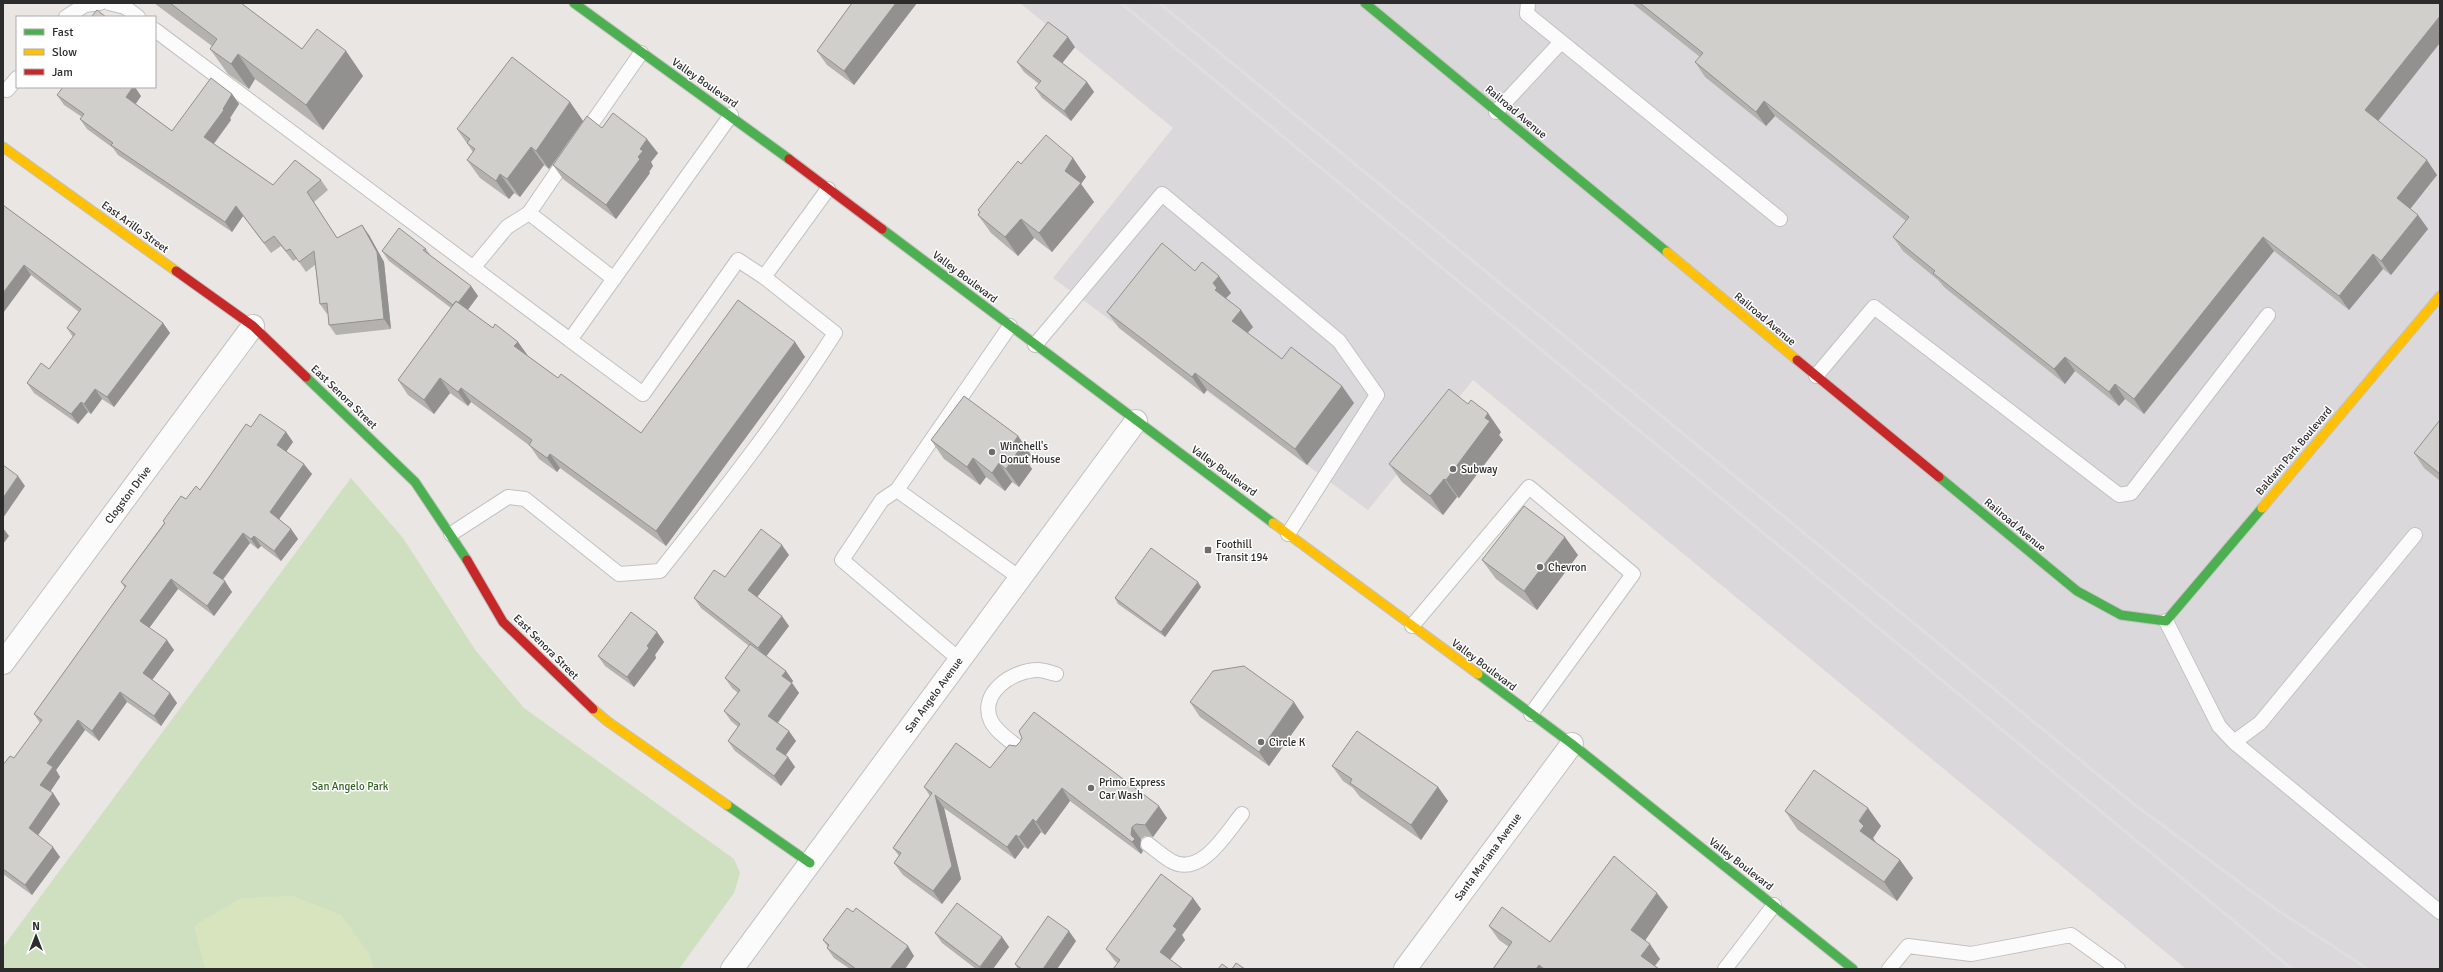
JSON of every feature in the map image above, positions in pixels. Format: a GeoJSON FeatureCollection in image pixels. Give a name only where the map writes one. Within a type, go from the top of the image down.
{"type":"FeatureCollection","features":[{"type":"Feature","properties":{"kind":"street","name":"Valley Boulevard"},"geometry":{"type":"LineString","coordinates":[[574,3],[641,53],[731,115],[1136,421],[1572,744],[1853,969]]}},
{"type":"Feature","properties":{"kind":"street","name":"Railroad Avenue"},"geometry":{"type":"LineString","coordinates":[[1365,3],[2077,591],[2122,616],[2166,621]]}},
{"type":"Feature","properties":{"kind":"street","name":"East Arillo Street"},"geometry":{"type":"LineString","coordinates":[[3,147],[253,326]]}},
{"type":"Feature","properties":{"kind":"street","name":"Baldwin Park Boulevard"},"geometry":{"type":"LineString","coordinates":[[2166,621],[2440,296]]}},
{"type":"Feature","properties":{"kind":"street","name":"East Senora Street"},"geometry":{"type":"LineString","coordinates":[[253,326],[415,482],[451,534],[503,622],[555,674],[607,721],[810,863]]}},
{"type":"Feature","properties":{"kind":"street","name":"Clogston Drive"},"geometry":{"type":"LineString","coordinates":[[3,663],[253,326]]}},
{"type":"Feature","properties":{"kind":"street","name":"San Angelo Avenue"},"geometry":{"type":"LineString","coordinates":[[732,969],[1136,421]]}},
{"type":"Feature","properties":{"kind":"street","name":"Santa Mariana Avenue"},"geometry":{"type":"LineString","coordinates":[[1405,969],[1572,744]]}},
{"type":"Feature","properties":{"kind":"lane"},"geometry":{"type":"LineString","coordinates":[[68,16],[85,5],[100,3]]}},
{"type":"Feature","properties":{"kind":"lane"},"geometry":{"type":"LineString","coordinates":[[109,3],[125,7],[137,16]]}},
{"type":"Feature","properties":{"kind":"lane"},"geometry":{"type":"LineString","coordinates":[[1528,3],[1527,14],[1780,219]]}},
{"type":"Feature","properties":{"kind":"lane"},"geometry":{"type":"LineString","coordinates":[[156,31],[643,394],[738,260],[764,277],[835,333],[815,364],[712,505],[660,570],[619,574],[525,499],[508,497],[451,534]]}},
{"type":"Feature","properties":{"kind":"lane"},"geometry":{"type":"LineString","coordinates":[[1496,112],[1561,42]]}},
{"type":"Feature","properties":{"kind":"lane"},"geometry":{"type":"LineString","coordinates":[[473,268],[507,227],[529,213],[641,53]]}},
{"type":"Feature","properties":{"kind":"lane"},"geometry":{"type":"LineString","coordinates":[[7,90],[16,79]]}},
{"type":"Feature","properties":{"kind":"lane"},"geometry":{"type":"LineString","coordinates":[[570,340],[731,115]]}},
{"type":"Feature","properties":{"kind":"lane"},"geometry":{"type":"LineString","coordinates":[[764,277],[828,189]]}},
{"type":"Feature","properties":{"kind":"lane"},"geometry":{"type":"LineString","coordinates":[[1035,345],[1162,194],[1339,341],[1377,395],[1288,534]]}},
{"type":"Feature","properties":{"kind":"lane"},"geometry":{"type":"LineString","coordinates":[[529,213],[614,279]]}},
{"type":"Feature","properties":{"kind":"lane"},"geometry":{"type":"LineString","coordinates":[[1816,376],[1874,307],[2119,495],[2131,493],[2268,315]]}},
{"type":"Feature","properties":{"kind":"lane"},"geometry":{"type":"LineString","coordinates":[[960,660],[842,560],[882,500],[897,490],[1010,326]]}},
{"type":"Feature","properties":{"kind":"lane"},"geometry":{"type":"LineString","coordinates":[[1412,626],[1529,487],[1633,574],[1531,714]]}},
{"type":"Feature","properties":{"kind":"lane"},"geometry":{"type":"LineString","coordinates":[[897,490],[1020,578]]}},
{"type":"Feature","properties":{"kind":"lane"},"geometry":{"type":"LineString","coordinates":[[2234,742],[2260,723],[2415,535]]}},
{"type":"Feature","properties":{"kind":"lane"},"geometry":{"type":"LineString","coordinates":[[2166,621],[2219,726],[2234,742],[2440,912]]}},
{"type":"Feature","properties":{"kind":"lane"},"geometry":{"type":"LineString","coordinates":[[1022,750],[1003,736],[991,722],[989,713],[994,690],[1004,682],[1018,675],[1038,670],[1056,674]]}},
{"type":"Feature","properties":{"kind":"lane"},"geometry":{"type":"LineString","coordinates":[[1148,844],[1172,862],[1189,865],[1204,860],[1242,814]]}},
{"type":"Feature","properties":{"kind":"lane"},"geometry":{"type":"LineString","coordinates":[[1725,969],[1774,905]]}},
{"type":"Feature","properties":{"kind":"lane"},"geometry":{"type":"LineString","coordinates":[[1890,969],[1908,946],[1971,954],[2071,935],[2118,969]]}},
{"type":"Feature","properties":{"kind":"shaded area"},"geometry":{"type":"Polygon","coordinates":[[[1020,3],[2440,3],[2440,969],[2186,969],[1473,380],[1368,510],[1053,278],[1173,128],[1020,3]]]}},
{"type":"Feature","properties":{"kind":"green space","name":"San Angelo Park"},"geometry":{"type":"Polygon","coordinates":[[[351,478],[403,538],[476,651],[524,708],[734,859],[740,873],[734,893],[679,969],[3,969],[3,947],[351,478]]]}},
{"type":"Feature","properties":{"kind":"green space"},"geometry":{"type":"Polygon","coordinates":[[[293,896],[341,915],[369,954],[374,969],[205,969],[194,926],[241,898],[293,896]]]}},
{"type":"Feature","properties":{"kind":"building"},"geometry":{"type":"Polygon","coordinates":[[[170,3],[241,3],[302,49],[317,29],[346,51],[306,105],[238,54],[231,64],[210,49],[217,39],[170,3]]]}},
{"type":"Feature","properties":{"kind":"building"},"geometry":{"type":"Polygon","coordinates":[[[852,3],[896,3],[844,71],[817,51],[852,3]]]}},
{"type":"Feature","properties":{"kind":"building"},"geometry":{"type":"Polygon","coordinates":[[[1640,3],[2440,3],[2440,16],[2365,110],[2427,160],[2397,198],[2418,215],[2381,261],[2373,254],[2339,296],[2263,237],[2134,399],[2115,384],[2109,392],[2065,357],[2054,369],[1933,273],[1935,271],[1893,237],[1909,217],[1764,101],[1756,112],[1695,62],[1703,53],[1640,3]]]}},
{"type":"Feature","properties":{"kind":"building"},"geometry":{"type":"Polygon","coordinates":[[[97,10],[105,16],[92,16],[97,10]]]}},
{"type":"Feature","properties":{"kind":"building"},"geometry":{"type":"Polygon","coordinates":[[[1048,22],[1068,37],[1053,56],[1087,82],[1064,111],[1035,88],[1041,81],[1017,62],[1048,22]]]}},
{"type":"Feature","properties":{"kind":"building"},"geometry":{"type":"Polygon","coordinates":[[[512,57],[570,102],[536,151],[531,147],[507,179],[500,174],[496,181],[467,160],[475,149],[467,143],[470,139],[457,129],[512,57]]]}},
{"type":"Feature","properties":{"kind":"building"},"geometry":{"type":"Polygon","coordinates":[[[211,78],[232,94],[223,109],[224,110],[204,137],[273,185],[295,160],[321,180],[307,192],[337,238],[362,225],[377,252],[384,319],[329,325],[327,303],[320,304],[314,251],[299,262],[290,249],[286,251],[274,236],[264,243],[236,206],[225,222],[111,145],[113,143],[80,119],[84,114],[57,95],[62,88],[132,88],[126,97],[172,131],[211,78]]]}},
{"type":"Feature","properties":{"kind":"building"},"geometry":{"type":"Polygon","coordinates":[[[613,113],[647,139],[640,149],[643,151],[638,157],[640,159],[606,205],[553,165],[587,116],[602,128],[613,113]]]}},
{"type":"Feature","properties":{"kind":"building"},"geometry":{"type":"Polygon","coordinates":[[[1046,135],[1073,158],[1065,171],[1081,183],[1039,233],[1021,219],[1005,237],[978,215],[980,212],[978,210],[1018,161],[1021,164],[1046,135]]]}},
{"type":"Feature","properties":{"kind":"building"},"geometry":{"type":"Polygon","coordinates":[[[3,205],[163,323],[107,397],[95,389],[84,404],[81,402],[71,414],[27,383],[41,363],[49,369],[75,334],[67,328],[81,309],[24,265],[3,293],[3,205]]]}},
{"type":"Feature","properties":{"kind":"building"},"geometry":{"type":"Polygon","coordinates":[[[399,228],[426,249],[423,250],[471,286],[458,303],[456,301],[453,305],[382,251],[399,228]]]}},
{"type":"Feature","properties":{"kind":"building"},"geometry":{"type":"Polygon","coordinates":[[[1162,243],[1195,271],[1202,262],[1219,276],[1213,283],[1217,288],[1215,290],[1241,310],[1232,321],[1282,359],[1291,347],[1342,386],[1295,449],[1195,373],[1192,377],[1107,312],[1162,243]]]}},
{"type":"Feature","properties":{"kind":"building"},"geometry":{"type":"Polygon","coordinates":[[[738,300],[795,342],[656,531],[550,454],[547,458],[529,445],[532,440],[461,388],[458,392],[440,378],[424,400],[398,380],[456,301],[493,328],[495,324],[518,342],[514,346],[558,378],[561,374],[641,433],[738,300]]]}},
{"type":"Feature","properties":{"kind":"building"},"geometry":{"type":"Polygon","coordinates":[[[1449,389],[1468,404],[1471,400],[1488,413],[1485,418],[1490,421],[1446,480],[1444,479],[1430,496],[1389,464],[1449,389]]]}},
{"type":"Feature","properties":{"kind":"building"},"geometry":{"type":"Polygon","coordinates":[[[964,396],[1018,436],[1012,445],[1019,450],[1006,469],[999,463],[992,473],[973,458],[967,467],[931,440],[964,396]]]}},
{"type":"Feature","properties":{"kind":"building"},"geometry":{"type":"Polygon","coordinates":[[[260,414],[286,432],[277,445],[304,464],[270,512],[291,529],[274,551],[254,536],[251,539],[243,533],[213,573],[225,581],[207,606],[171,579],[140,621],[167,640],[143,673],[170,693],[154,716],[120,692],[92,731],[78,720],[47,763],[53,767],[40,785],[53,793],[29,828],[53,847],[25,885],[3,869],[3,765],[10,756],[14,758],[42,720],[34,714],[126,586],[121,582],[165,523],[163,521],[181,496],[186,499],[196,486],[200,490],[246,424],[251,427],[260,414]]]}},
{"type":"Feature","properties":{"kind":"building"},"geometry":{"type":"Polygon","coordinates":[[[2440,420],[2440,474],[2414,453],[2440,420]]]}},
{"type":"Feature","properties":{"kind":"building"},"geometry":{"type":"Polygon","coordinates":[[[3,465],[18,476],[3,498],[3,465]]]}},
{"type":"Feature","properties":{"kind":"building"},"geometry":{"type":"Polygon","coordinates":[[[1524,506],[1565,537],[1524,591],[1482,560],[1524,506]]]}},
{"type":"Feature","properties":{"kind":"building"},"geometry":{"type":"Polygon","coordinates":[[[761,529],[782,545],[748,590],[782,616],[758,648],[694,598],[714,570],[725,577],[761,529]]]}},
{"type":"Feature","properties":{"kind":"building"},"geometry":{"type":"Polygon","coordinates":[[[1151,548],[1198,582],[1161,632],[1115,598],[1151,548]]]}},
{"type":"Feature","properties":{"kind":"building"},"geometry":{"type":"Polygon","coordinates":[[[631,612],[657,632],[647,646],[649,648],[627,677],[598,656],[631,612]]]}},
{"type":"Feature","properties":{"kind":"building"},"geometry":{"type":"Polygon","coordinates":[[[750,644],[786,671],[782,676],[792,683],[768,716],[789,731],[776,749],[788,757],[774,776],[728,741],[740,724],[724,711],[740,690],[725,678],[750,644]]]}},
{"type":"Feature","properties":{"kind":"building","name":"Circle K"},"geometry":{"type":"Polygon","coordinates":[[[1244,666],[1294,702],[1259,752],[1190,702],[1213,671],[1244,666]]]}},
{"type":"Feature","properties":{"kind":"building"},"geometry":{"type":"Polygon","coordinates":[[[1034,712],[1159,806],[1145,825],[1136,824],[1132,827],[1131,835],[1135,839],[1132,842],[1062,788],[1036,822],[1033,819],[1019,837],[1016,835],[1007,847],[935,795],[952,866],[933,891],[894,863],[901,853],[893,848],[932,793],[924,787],[956,743],[990,768],[1009,745],[1016,746],[1020,742],[1022,738],[1019,731],[1034,712]]]}},
{"type":"Feature","properties":{"kind":"building"},"geometry":{"type":"Polygon","coordinates":[[[1357,731],[1438,787],[1411,825],[1350,783],[1352,779],[1332,766],[1357,731]]]}},
{"type":"Feature","properties":{"kind":"building"},"geometry":{"type":"Polygon","coordinates":[[[1814,770],[1868,808],[1859,821],[1864,826],[1860,831],[1900,860],[1884,882],[1785,811],[1814,770]]]}},
{"type":"Feature","properties":{"kind":"building"},"geometry":{"type":"Polygon","coordinates":[[[1614,856],[1657,893],[1631,930],[1650,944],[1641,956],[1659,969],[1544,969],[1539,965],[1536,969],[1493,969],[1512,942],[1489,926],[1502,907],[1550,942],[1614,856]]]}},
{"type":"Feature","properties":{"kind":"building"},"geometry":{"type":"Polygon","coordinates":[[[1161,874],[1193,898],[1173,926],[1177,929],[1160,952],[1183,969],[1113,969],[1120,960],[1106,949],[1161,874]]]}},
{"type":"Feature","properties":{"kind":"building"},"geometry":{"type":"Polygon","coordinates":[[[957,903],[1002,937],[980,967],[935,933],[957,903]]]}},
{"type":"Feature","properties":{"kind":"building"},"geometry":{"type":"Polygon","coordinates":[[[847,908],[853,912],[856,908],[908,946],[890,969],[856,969],[827,948],[829,945],[823,940],[847,908]]]}},
{"type":"Feature","properties":{"kind":"building"},"geometry":{"type":"Polygon","coordinates":[[[1048,916],[1069,931],[1043,969],[1022,969],[1015,964],[1048,916]]]}},
{"type":"Feature","properties":{"kind":"building"},"geometry":{"type":"Polygon","coordinates":[[[1236,963],[1245,969],[1232,969],[1236,963]]]}},
{"type":"Feature","properties":{"kind":"building"},"geometry":{"type":"Polygon","coordinates":[[[1222,964],[1229,969],[1218,969],[1222,964]]]}},
{"type":"Feature","properties":{"kind":"railway"},"geometry":{"type":"LineString","coordinates":[[1121,3],[2292,969]]}},
{"type":"Feature","properties":{"kind":"railway"},"geometry":{"type":"LineString","coordinates":[[1159,3],[2135,805],[2277,910],[2368,969]]}},
{"type":"Feature","properties":{"kind":"traffic: fast"},"geometry":{"type":"LineString","coordinates":[[574,3],[789,159]]}},
{"type":"Feature","properties":{"kind":"traffic: fast"},"geometry":{"type":"LineString","coordinates":[[1365,3],[1667,252]]}},
{"type":"Feature","properties":{"kind":"traffic: fast"},"geometry":{"type":"LineString","coordinates":[[882,229],[1273,523]]}},
{"type":"Feature","properties":{"kind":"traffic: fast"},"geometry":{"type":"LineString","coordinates":[[306,377],[415,482],[467,560]]}},
{"type":"Feature","properties":{"kind":"traffic: fast"},"geometry":{"type":"LineString","coordinates":[[1939,477],[2077,591],[2121,615],[2166,621],[2262,508]]}},
{"type":"Feature","properties":{"kind":"traffic: fast"},"geometry":{"type":"LineString","coordinates":[[1478,674],[1572,744],[1853,969]]}},
{"type":"Feature","properties":{"kind":"traffic: fast"},"geometry":{"type":"LineString","coordinates":[[727,805],[810,863]]}},
{"type":"Feature","properties":{"kind":"traffic: slow"},"geometry":{"type":"LineString","coordinates":[[3,147],[176,271]]}},
{"type":"Feature","properties":{"kind":"traffic: slow"},"geometry":{"type":"LineString","coordinates":[[1667,252],[1797,360]]}},
{"type":"Feature","properties":{"kind":"traffic: slow"},"geometry":{"type":"LineString","coordinates":[[2262,508],[2440,296]]}},
{"type":"Feature","properties":{"kind":"traffic: slow"},"geometry":{"type":"LineString","coordinates":[[1273,523],[1478,674]]}},
{"type":"Feature","properties":{"kind":"traffic: slow"},"geometry":{"type":"LineString","coordinates":[[593,709],[607,721],[727,805]]}},
{"type":"Feature","properties":{"kind":"traffic: jam"},"geometry":{"type":"LineString","coordinates":[[789,159],[882,229]]}},
{"type":"Feature","properties":{"kind":"traffic: jam"},"geometry":{"type":"LineString","coordinates":[[176,271],[253,326],[306,377]]}},
{"type":"Feature","properties":{"kind":"traffic: jam"},"geometry":{"type":"LineString","coordinates":[[1797,360],[1939,477]]}},
{"type":"Feature","properties":{"kind":"traffic: jam"},"geometry":{"type":"LineString","coordinates":[[467,560],[503,622],[593,709]]}},
{"type":"Feature","properties":{"kind":"place","name":"Winchell's Donut House"},"geometry":{"type":"Point","coordinates":[992,452]}},
{"type":"Feature","properties":{"kind":"place","name":"Subway"},"geometry":{"type":"Point","coordinates":[1453,469]}},
{"type":"Feature","properties":{"kind":"place","name":"Foothill Transit 194"},"geometry":{"type":"Point","coordinates":[1208,550]}},
{"type":"Feature","properties":{"kind":"place","name":"Chevron"},"geometry":{"type":"Point","coordinates":[1540,567]}},
{"type":"Feature","properties":{"kind":"place","name":"Circle K"},"geometry":{"type":"Point","coordinates":[1261,742]}},
{"type":"Feature","properties":{"kind":"place","name":"Primo Express Car Wash"},"geometry":{"type":"Point","coordinates":[1091,788]}}]}
